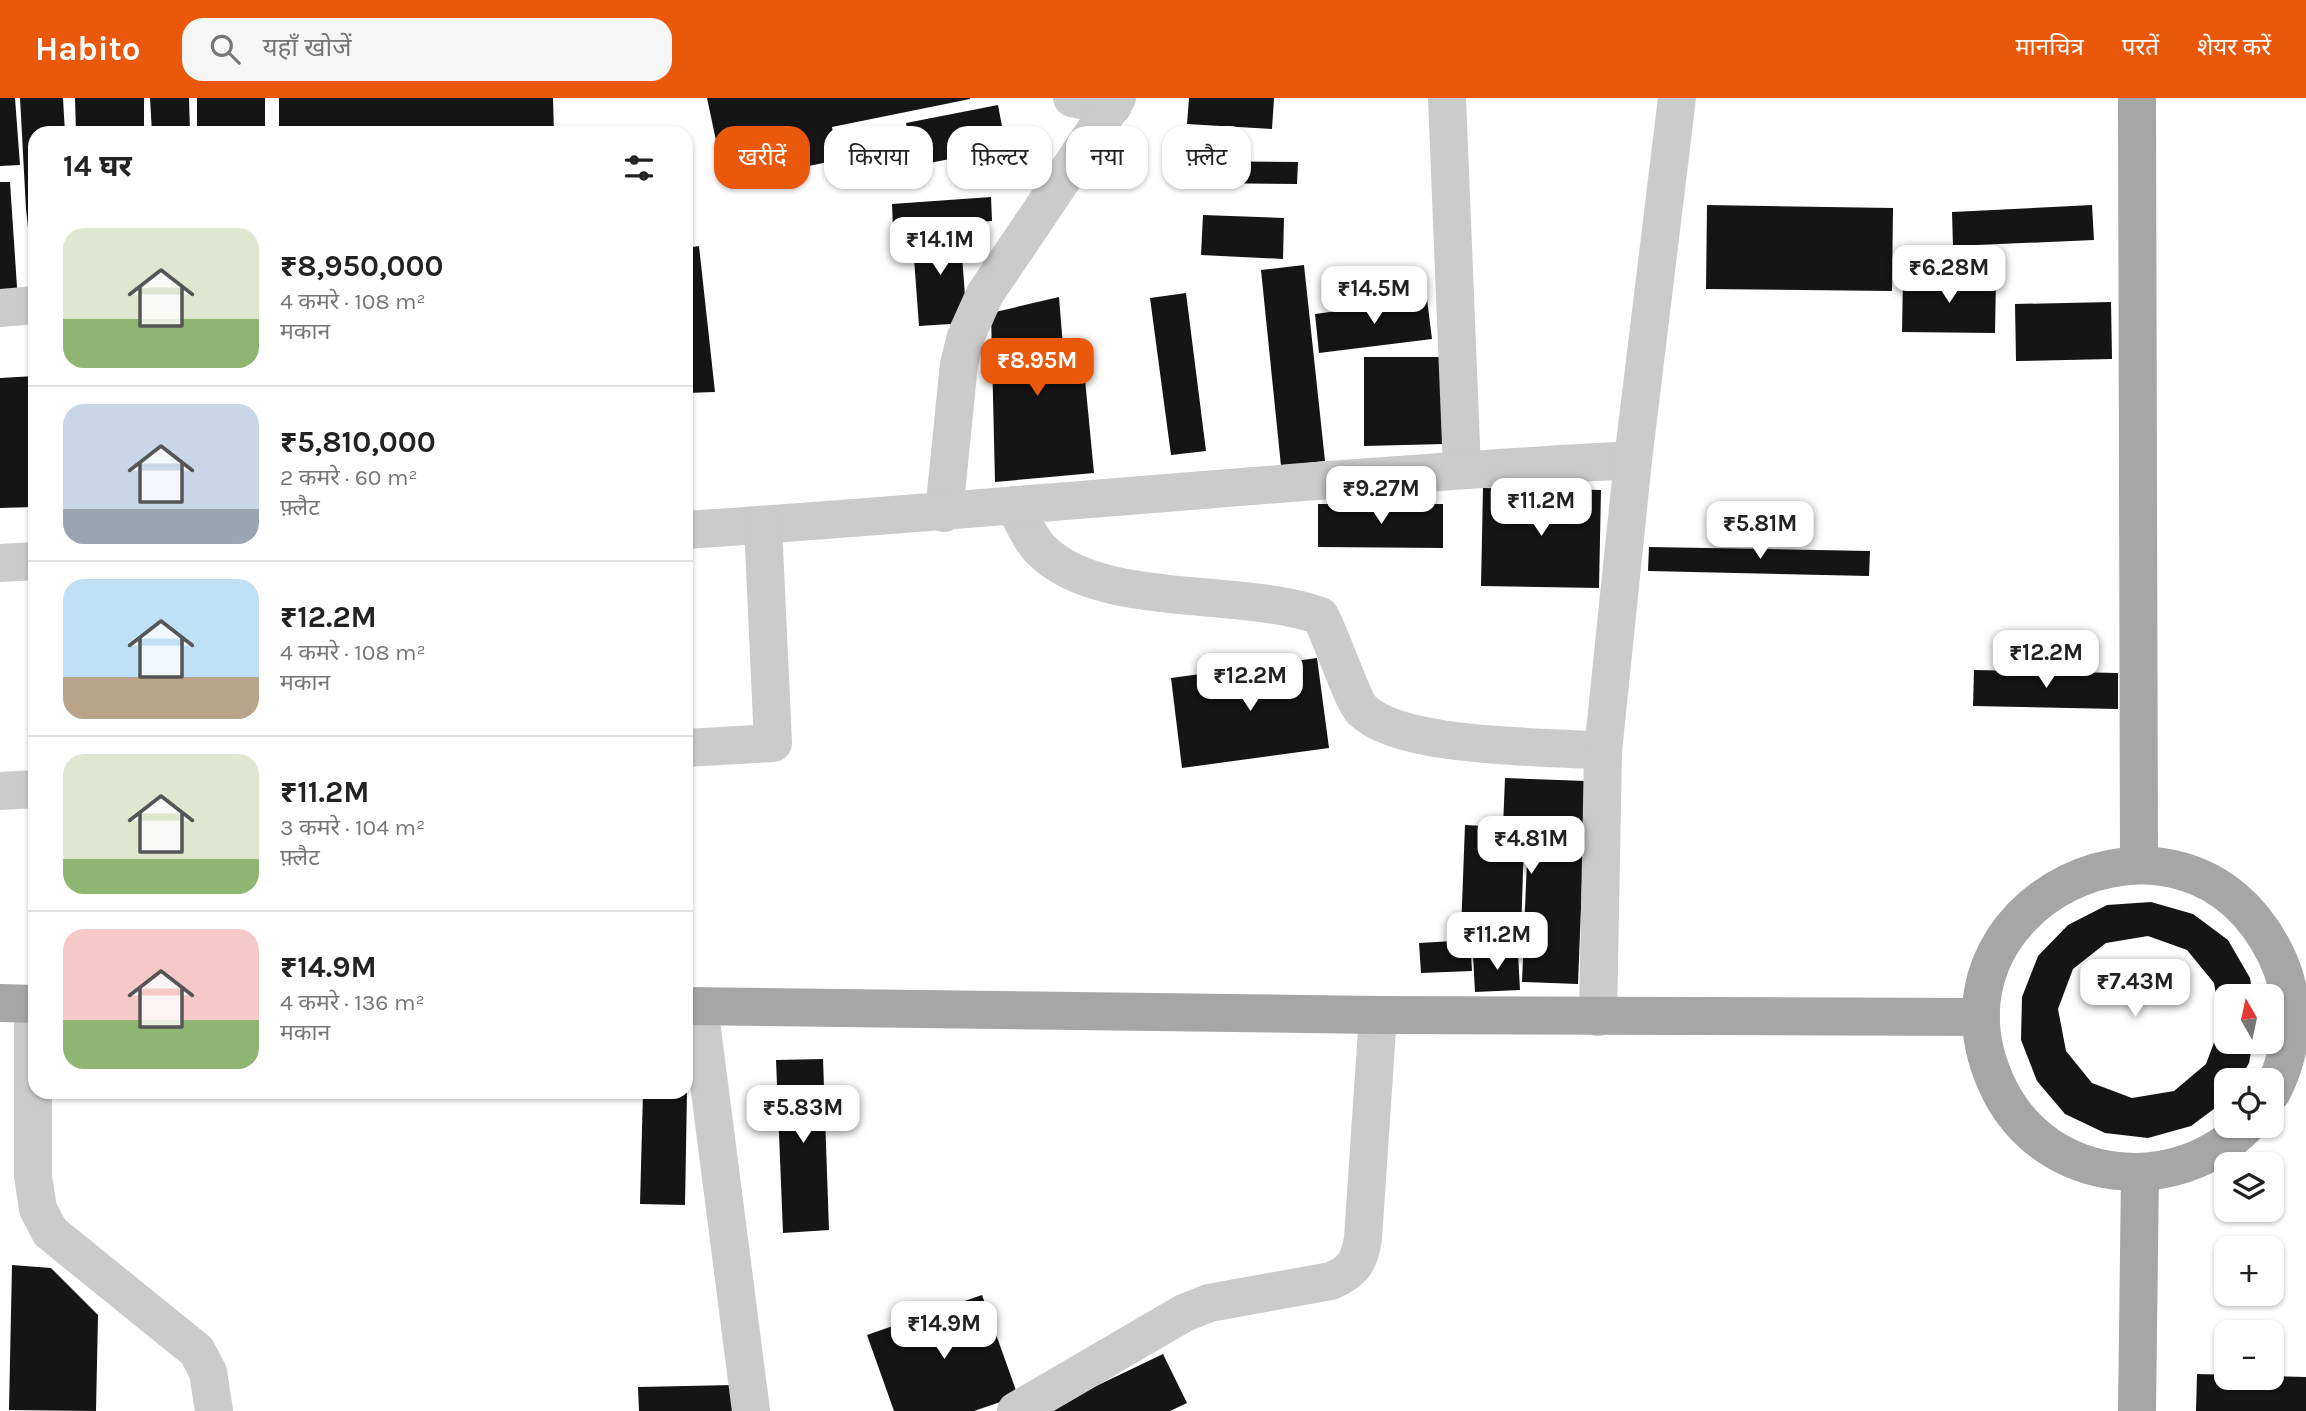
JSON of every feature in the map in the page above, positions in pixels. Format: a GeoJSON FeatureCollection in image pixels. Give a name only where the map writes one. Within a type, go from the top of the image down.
{"type":"FeatureCollection","features":[{"type":"Feature","properties":{"kind":"main road"},"geometry":{"type":"LineString","coordinates":[[2137,98],[2139,864]]}},
{"type":"Feature","properties":{"kind":"main road"},"geometry":{"type":"LineString","coordinates":[[2234,1138],[2187,1166],[2140,1174],[2091,1167],[2046,1145],[2011,1111],[1988,1066],[1981,1017],[1989,969],[2012,926],[2047,892],[2091,872],[2139,864],[2187,872],[2230,895],[2264,930],[2285,974],[2299,1021],[2284,1068]]}},
{"type":"Feature","properties":{"kind":"main road"},"geometry":{"type":"LineString","coordinates":[[693,1006],[1598,1017],[1981,1017]]}},
{"type":"Feature","properties":{"kind":"main road"},"geometry":{"type":"LineString","coordinates":[[2137,1411],[2140,1174]]}},
{"type":"Feature","properties":{"kind":"street"},"geometry":{"type":"LineString","coordinates":[[944,513],[959,364],[966,336],[985,293],[1115,102],[1072,98]]}},
{"type":"Feature","properties":{"kind":"street"},"geometry":{"type":"LineString","coordinates":[[1447,98],[1462,469]]}},
{"type":"Feature","properties":{"kind":"street"},"geometry":{"type":"LineString","coordinates":[[1598,1017],[1603,751],[1633,460],[1677,98]]}},
{"type":"Feature","properties":{"kind":"street"},"geometry":{"type":"LineString","coordinates":[[0,308],[28,306]]}},
{"type":"Feature","properties":{"kind":"street"},"geometry":{"type":"LineString","coordinates":[[693,530],[944,513],[1462,469],[1633,460]]}},
{"type":"Feature","properties":{"kind":"street"},"geometry":{"type":"LineString","coordinates":[[1014,505],[1040,550],[1070,573],[1106,586],[1246,599],[1293,607],[1320,616],[1360,708],[1385,727],[1422,738],[1603,751]]}},
{"type":"Feature","properties":{"kind":"street"},"geometry":{"type":"LineString","coordinates":[[693,748],[773,743],[763,525]]}},
{"type":"Feature","properties":{"kind":"street"},"geometry":{"type":"LineString","coordinates":[[0,563],[28,561]]}},
{"type":"Feature","properties":{"kind":"street"},"geometry":{"type":"LineString","coordinates":[[0,791],[28,789]]}},
{"type":"Feature","properties":{"kind":"street"},"geometry":{"type":"LineString","coordinates":[[23,1003],[28,1090]]}},
{"type":"Feature","properties":{"kind":"street"},"geometry":{"type":"LineString","coordinates":[[693,1013],[751,1411]]}},
{"type":"Feature","properties":{"kind":"street"},"geometry":{"type":"LineString","coordinates":[[1016,1411],[1196,1308],[1209,1303],[1331,1281],[1346,1275],[1356,1266],[1363,1238],[1378,1015]]}},
{"type":"Feature","properties":{"kind":"street"},"geometry":{"type":"LineString","coordinates":[[29,1099],[33,1176],[38,1209],[50,1232],[197,1350],[208,1372],[214,1411]]}},
{"type":"Feature","properties":{"kind":"building"},"geometry":{"type":"Polygon","coordinates":[[[0,98],[15,98],[20,165],[0,166],[0,98]]]}},
{"type":"Feature","properties":{"kind":"building"},"geometry":{"type":"Polygon","coordinates":[[[20,98],[63,98],[65,126],[28,126],[28,227],[20,98]]]}},
{"type":"Feature","properties":{"kind":"building"},"geometry":{"type":"Polygon","coordinates":[[[75,98],[144,98],[144,126],[76,126],[75,98]]]}},
{"type":"Feature","properties":{"kind":"building"},"geometry":{"type":"Polygon","coordinates":[[[150,98],[189,98],[190,126],[152,126],[150,98]]]}},
{"type":"Feature","properties":{"kind":"building"},"geometry":{"type":"Polygon","coordinates":[[[197,98],[265,98],[265,126],[197,126],[197,98]]]}},
{"type":"Feature","properties":{"kind":"building"},"geometry":{"type":"Polygon","coordinates":[[[279,98],[553,98],[554,126],[279,126],[279,98]]]}},
{"type":"Feature","properties":{"kind":"building"},"geometry":{"type":"Polygon","coordinates":[[[707,98],[970,98],[837,126],[824,126],[824,163],[810,166],[810,126],[714,126],[714,131],[707,98]]]}},
{"type":"Feature","properties":{"kind":"building"},"geometry":{"type":"Polygon","coordinates":[[[1189,98],[1274,98],[1272,129],[1187,124],[1189,98]]]}},
{"type":"Feature","properties":{"kind":"building"},"geometry":{"type":"Polygon","coordinates":[[[998,105],[1002,126],[947,126],[947,160],[933,162],[933,126],[907,126],[906,123],[998,105]]]}},
{"type":"Feature","properties":{"kind":"building"},"geometry":{"type":"Polygon","coordinates":[[[1251,162],[1298,162],[1297,184],[1251,184],[1251,162]]]}},
{"type":"Feature","properties":{"kind":"building"},"geometry":{"type":"Polygon","coordinates":[[[0,182],[10,182],[18,302],[0,304],[0,182]]]}},
{"type":"Feature","properties":{"kind":"building"},"geometry":{"type":"Polygon","coordinates":[[[991,197],[992,221],[893,228],[892,204],[991,197]]]}},
{"type":"Feature","properties":{"kind":"building"},"geometry":{"type":"Polygon","coordinates":[[[1707,205],[1893,208],[1892,291],[1706,289],[1707,205]]]}},
{"type":"Feature","properties":{"kind":"building"},"geometry":{"type":"Polygon","coordinates":[[[2092,205],[2094,240],[1953,246],[1952,212],[2092,205]]]}},
{"type":"Feature","properties":{"kind":"building"},"geometry":{"type":"Polygon","coordinates":[[[1203,215],[1284,218],[1283,259],[1201,255],[1203,215]]]}},
{"type":"Feature","properties":{"kind":"building"},"geometry":{"type":"Polygon","coordinates":[[[960,228],[967,323],[919,326],[912,231],[960,228]]]}},
{"type":"Feature","properties":{"kind":"building"},"geometry":{"type":"Polygon","coordinates":[[[699,246],[715,392],[693,393],[693,247],[699,246]]]}},
{"type":"Feature","properties":{"kind":"building"},"geometry":{"type":"Polygon","coordinates":[[[1304,265],[1325,461],[1281,466],[1261,270],[1304,265]]]}},
{"type":"Feature","properties":{"kind":"building"},"geometry":{"type":"Polygon","coordinates":[[[1903,276],[1996,278],[1995,333],[1902,332],[1903,276]]]}},
{"type":"Feature","properties":{"kind":"building"},"geometry":{"type":"Polygon","coordinates":[[[1186,293],[1206,451],[1171,455],[1150,298],[1186,293]]]}},
{"type":"Feature","properties":{"kind":"building"},"geometry":{"type":"Polygon","coordinates":[[[1059,297],[1065,371],[1084,369],[1094,473],[995,482],[991,313],[1059,297]]]}},
{"type":"Feature","properties":{"kind":"building"},"geometry":{"type":"Polygon","coordinates":[[[1427,299],[1432,339],[1319,353],[1315,314],[1427,299]]]}},
{"type":"Feature","properties":{"kind":"building"},"geometry":{"type":"Polygon","coordinates":[[[2111,302],[2112,359],[2016,361],[2015,304],[2111,302]]]}},
{"type":"Feature","properties":{"kind":"building"},"geometry":{"type":"Polygon","coordinates":[[[1364,357],[1439,357],[1445,444],[1364,446],[1364,357]]]}},
{"type":"Feature","properties":{"kind":"building"},"geometry":{"type":"Polygon","coordinates":[[[28,376],[28,507],[0,508],[0,378],[28,376]]]}},
{"type":"Feature","properties":{"kind":"building"},"geometry":{"type":"Polygon","coordinates":[[[1483,488],[1601,490],[1599,588],[1481,586],[1483,488]]]}},
{"type":"Feature","properties":{"kind":"building"},"geometry":{"type":"Polygon","coordinates":[[[1318,504],[1443,504],[1443,548],[1318,547],[1318,504]]]}},
{"type":"Feature","properties":{"kind":"building"},"geometry":{"type":"Polygon","coordinates":[[[1649,547],[1870,551],[1869,576],[1648,571],[1649,547]]]}},
{"type":"Feature","properties":{"kind":"building"},"geometry":{"type":"Polygon","coordinates":[[[1317,658],[1329,748],[1182,768],[1171,678],[1317,658]]]}},
{"type":"Feature","properties":{"kind":"building"},"geometry":{"type":"Polygon","coordinates":[[[1974,670],[2118,673],[2118,709],[1973,706],[1974,670]]]}},
{"type":"Feature","properties":{"kind":"building"},"geometry":{"type":"Polygon","coordinates":[[[1505,778],[1586,781],[1578,984],[1522,982],[1528,835],[1502,834],[1501,840],[1524,841],[1521,933],[1461,931],[1465,825],[1503,827],[1505,778]]]}},
{"type":"Feature","properties":{"kind":"building"},"geometry":{"type":"Polygon","coordinates":[[[2151,902],[2193,914],[2228,940],[2251,984],[2214,984],[2187,950],[2148,936],[2106,943],[2073,969],[2058,1009],[2066,1051],[2092,1083],[2132,1098],[2174,1091],[2206,1064],[2214,1043],[2214,1054],[2251,1054],[2246,1068],[2214,1068],[2214,1109],[2191,1126],[2148,1138],[2105,1133],[2065,1114],[2037,1081],[2021,1040],[2022,997],[2038,956],[2068,925],[2107,905],[2151,902]]]}},
{"type":"Feature","properties":{"kind":"building"},"geometry":{"type":"Polygon","coordinates":[[[1470,940],[1472,971],[1421,973],[1419,943],[1470,940]]]}},
{"type":"Feature","properties":{"kind":"building"},"geometry":{"type":"Polygon","coordinates":[[[1518,953],[1520,990],[1475,992],[1473,955],[1518,953]]]}},
{"type":"Feature","properties":{"kind":"building"},"geometry":{"type":"Polygon","coordinates":[[[823,1059],[829,1230],[783,1233],[776,1060],[823,1059]]]}},
{"type":"Feature","properties":{"kind":"building"},"geometry":{"type":"Polygon","coordinates":[[[643,1099],[687,1099],[685,1205],[640,1204],[643,1099]]]}},
{"type":"Feature","properties":{"kind":"building"},"geometry":{"type":"Polygon","coordinates":[[[12,1265],[51,1268],[98,1315],[96,1411],[9,1410],[12,1265]]]}},
{"type":"Feature","properties":{"kind":"building"},"geometry":{"type":"Polygon","coordinates":[[[982,1295],[1018,1396],[974,1411],[894,1411],[867,1335],[982,1295]]]}},
{"type":"Feature","properties":{"kind":"building"},"geometry":{"type":"Polygon","coordinates":[[[1163,1354],[1187,1403],[1170,1411],[1044,1411],[1163,1354]]]}},
{"type":"Feature","properties":{"kind":"building"},"geometry":{"type":"Polygon","coordinates":[[[2197,1374],[2214,1374],[2214,1390],[2284,1390],[2284,1376],[2306,1377],[2306,1411],[2196,1411],[2197,1374]]]}},
{"type":"Feature","properties":{"kind":"building"},"geometry":{"type":"Polygon","coordinates":[[[734,1385],[734,1411],[639,1411],[638,1387],[734,1385]]]}}]}
